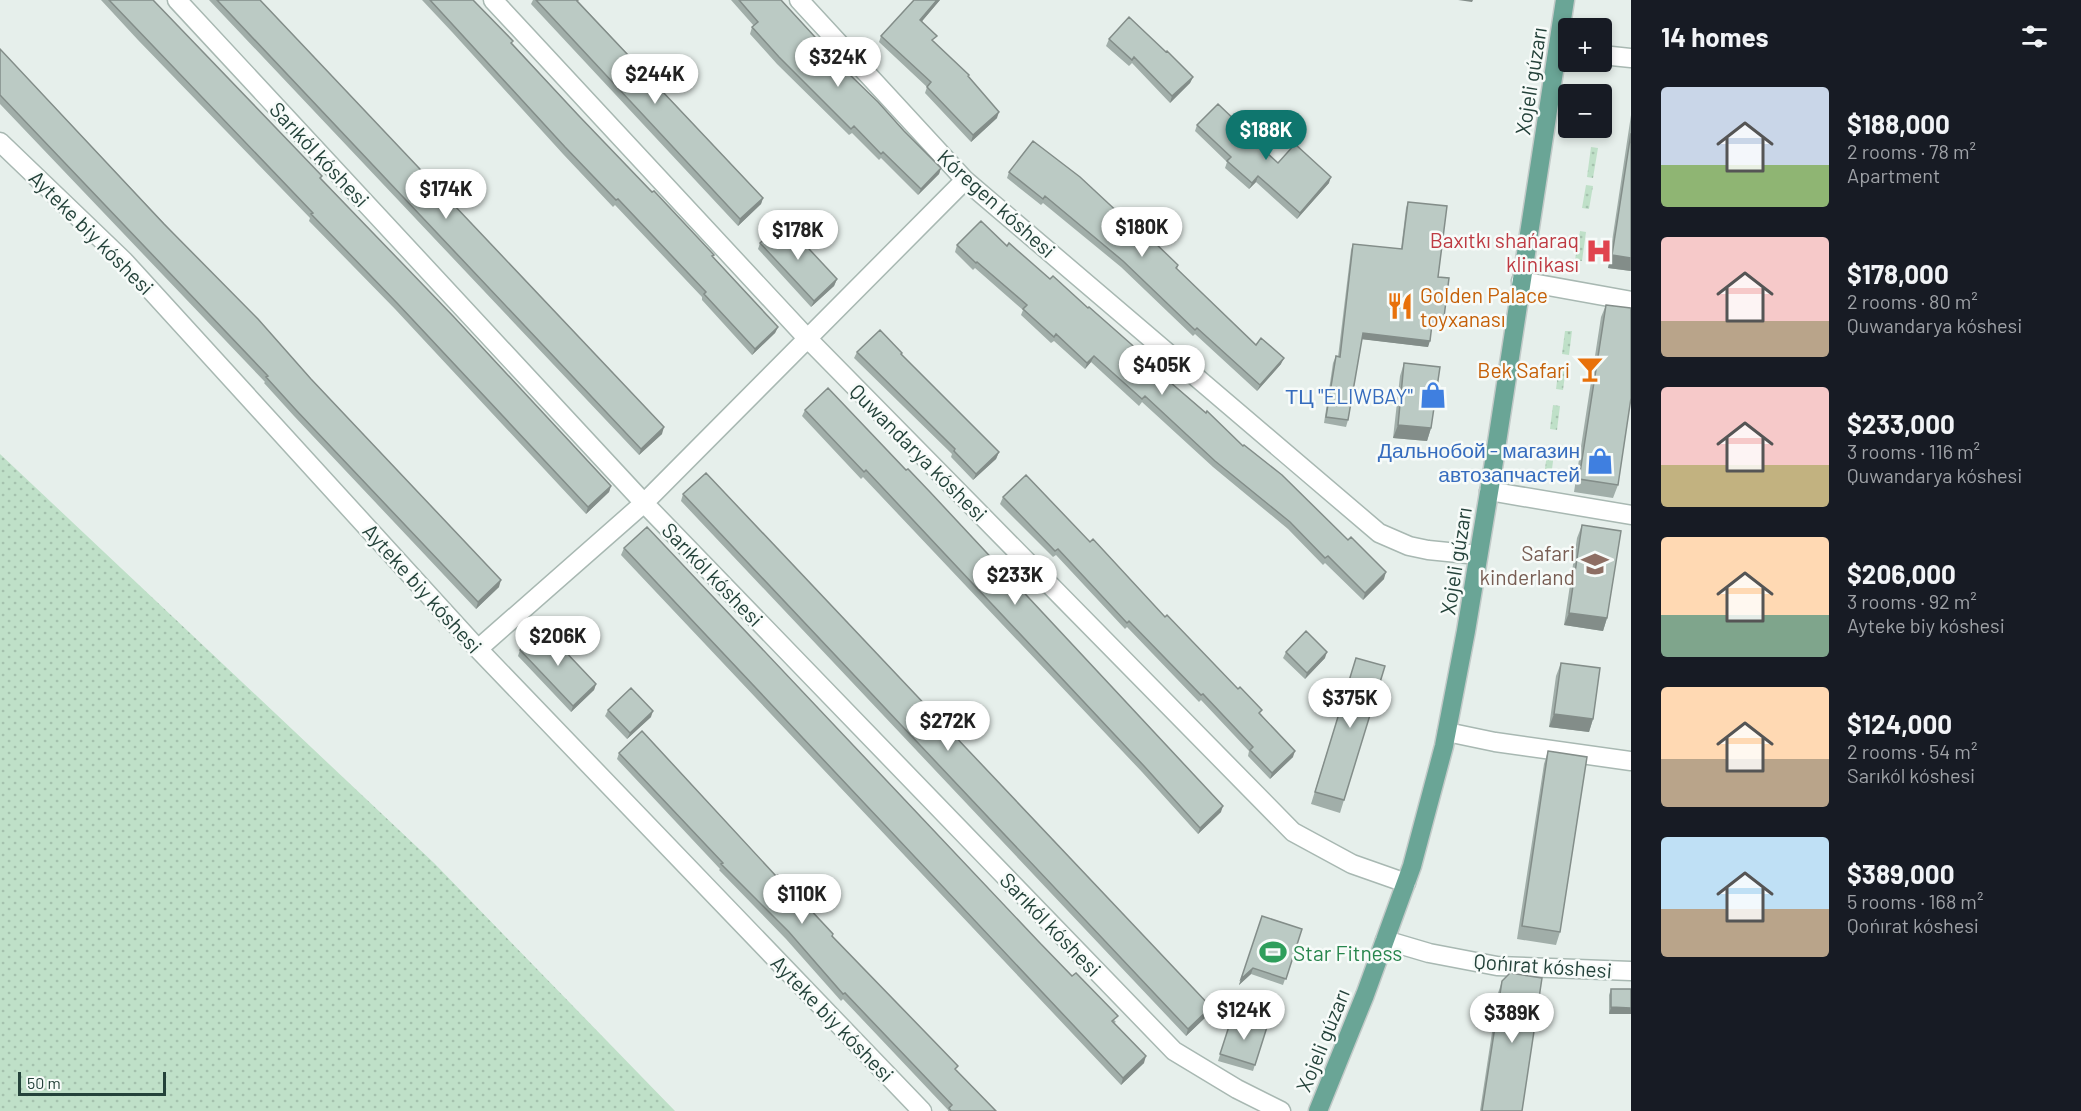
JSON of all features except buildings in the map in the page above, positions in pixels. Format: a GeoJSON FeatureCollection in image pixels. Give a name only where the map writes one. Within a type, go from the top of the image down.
{"type":"FeatureCollection","features":[{"type":"Feature","properties":{"kind":"main road","name":"Xojeli gúzarı"},"geometry":{"type":"LineString","coordinates":[[1565,0],[1565,18]]}},
{"type":"Feature","properties":{"kind":"main road","name":"Xojeli gúzarı"},"geometry":{"type":"LineString","coordinates":[[1318,1111],[1406,883],[1447,732],[1489,491],[1521,281],[1560,72]]}},
{"type":"Feature","properties":{"kind":"street","name":"Sarıkól kóshesi"},"geometry":{"type":"LineString","coordinates":[[177,0],[644,503],[1174,1051],[1237,1089],[1281,1111]]}},
{"type":"Feature","properties":{"kind":"street","name":"Quwandarya kóshesi"},"geometry":{"type":"LineString","coordinates":[[493,0],[807,338],[1293,832],[1352,864],[1406,883]]}},
{"type":"Feature","properties":{"kind":"street","name":"Kóregen kóshesi"},"geometry":{"type":"LineString","coordinates":[[799,0],[965,180],[1378,533],[1409,546],[1478,555]]}},
{"type":"Feature","properties":{"kind":"street"},"geometry":{"type":"LineString","coordinates":[[1612,56],[1631,58]]}},
{"type":"Feature","properties":{"kind":"street","name":"Ayteke biy kóshesi"},"geometry":{"type":"LineString","coordinates":[[0,142],[124,261],[478,649],[922,1111]]}},
{"type":"Feature","properties":{"kind":"street"},"geometry":{"type":"LineString","coordinates":[[478,649],[644,503],[965,180]]}},
{"type":"Feature","properties":{"kind":"street"},"geometry":{"type":"LineString","coordinates":[[1521,281],[1631,301]]}},
{"type":"Feature","properties":{"kind":"street"},"geometry":{"type":"LineString","coordinates":[[1489,491],[1631,515]]}},
{"type":"Feature","properties":{"kind":"street"},"geometry":{"type":"LineString","coordinates":[[1447,732],[1495,742],[1631,761]]}},
{"type":"Feature","properties":{"kind":"street","name":"Qońırat kóshesi"},"geometry":{"type":"LineString","coordinates":[[1385,940],[1429,953],[1497,966],[1631,971]]}},
{"type":"Feature","properties":{"kind":"green space"},"geometry":{"type":"Polygon","coordinates":[[[1591,147],[1598,148],[1593,178],[1587,177],[1591,147]]]}},
{"type":"Feature","properties":{"kind":"green space"},"geometry":{"type":"Polygon","coordinates":[[[1586,185],[1593,186],[1589,209],[1582,208],[1586,185]]]}},
{"type":"Feature","properties":{"kind":"green space"},"geometry":{"type":"Polygon","coordinates":[[[1580,231],[1586,232],[1582,261],[1575,260],[1580,231]]]}},
{"type":"Feature","properties":{"kind":"green space"},"geometry":{"type":"Polygon","coordinates":[[[1565,331],[1572,331],[1569,355],[1562,354],[1565,331]]]}},
{"type":"Feature","properties":{"kind":"green space"},"geometry":{"type":"Polygon","coordinates":[[[1559,366],[1566,367],[1563,390],[1556,389],[1559,366]]]}},
{"type":"Feature","properties":{"kind":"green space"},"geometry":{"type":"Polygon","coordinates":[[[1553,405],[1560,406],[1557,430],[1550,429],[1553,405]]]}},
{"type":"Feature","properties":{"kind":"green space"},"geometry":{"type":"Polygon","coordinates":[[[1548,445],[1555,446],[1552,469],[1545,469],[1548,445]]]}},
{"type":"Feature","properties":{"kind":"green space"},"geometry":{"type":"Polygon","coordinates":[[[0,454],[434,863],[675,1111],[0,1111],[0,454]]]}},
{"type":"Feature","properties":{"kind":"place","name":"Baxıtkı shańaraq klinikası"},"geometry":{"type":"Point","coordinates":[1599,251]}},
{"type":"Feature","properties":{"kind":"place","name":"Golden Palace toyxanası"},"geometry":{"type":"Point","coordinates":[1400,306]}},
{"type":"Feature","properties":{"kind":"place","name":"Bek Safari"},"geometry":{"type":"Point","coordinates":[1590,369]}},
{"type":"Feature","properties":{"kind":"place","name":"ТЦ \"ELIWBAY\""},"geometry":{"type":"Point","coordinates":[1433,395]}},
{"type":"Feature","properties":{"kind":"place","name":"Дальнобой - магазин автозапчастей"},"geometry":{"type":"Point","coordinates":[1600,461]}},
{"type":"Feature","properties":{"kind":"place","name":"Safari kinderland"},"geometry":{"type":"Point","coordinates":[1595,564]}},
{"type":"Feature","properties":{"kind":"place","name":"Star Fitness"},"geometry":{"type":"Point","coordinates":[1273,952]}}]}
